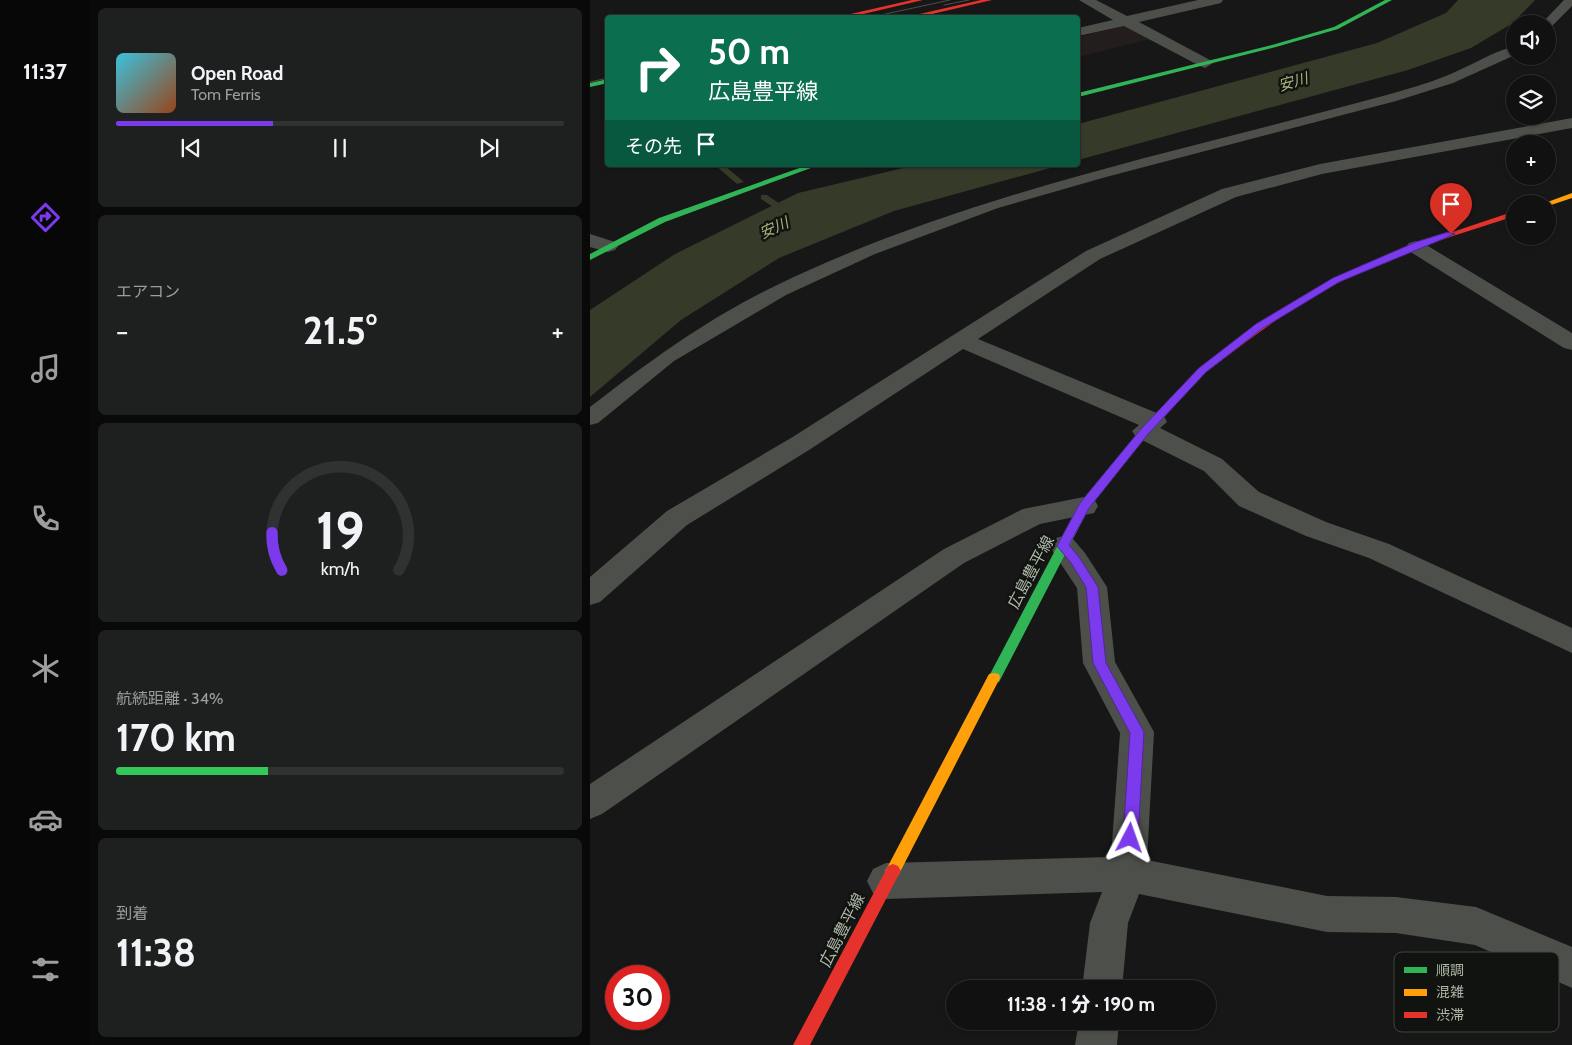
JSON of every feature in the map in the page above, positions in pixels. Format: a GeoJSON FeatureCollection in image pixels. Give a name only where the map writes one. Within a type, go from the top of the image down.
{"type":"FeatureCollection","features":[{"type":"Feature","properties":{"kind":"main road"},"geometry":{"type":"LineString","coordinates":[[850,15],[920,0]]}},
{"type":"Feature","properties":{"kind":"main road"},"geometry":{"type":"LineString","coordinates":[[919,15],[989,0]]}},
{"type":"Feature","properties":{"kind":"main road"},"geometry":{"type":"LineString","coordinates":[[1080,94],[1274,46],[1336,28],[1389,0]]}},
{"type":"Feature","properties":{"kind":"main road"},"geometry":{"type":"LineString","coordinates":[[590,85],[605,82]]}},
{"type":"Feature","properties":{"kind":"main road"},"geometry":{"type":"LineString","coordinates":[[590,257],[599,243],[809,167]]}},
{"type":"Feature","properties":{"kind":"main road"},"geometry":{"type":"LineString","coordinates":[[1556,201],[1572,195]]}},
{"type":"Feature","properties":{"kind":"main road","name":"広島豊平線"},"geometry":{"type":"LineString","coordinates":[[801,1045],[1084,506],[1150,427],[1203,370],[1260,326],[1336,280],[1416,246],[1506,217]]}},
{"type":"Feature","properties":{"kind":"street"},"geometry":{"type":"LineString","coordinates":[[1086,0],[1205,63]]}},
{"type":"Feature","properties":{"kind":"street"},"geometry":{"type":"LineString","coordinates":[[1080,32],[1216,0]]}},
{"type":"Feature","properties":{"kind":"street"},"geometry":{"type":"LineString","coordinates":[[590,594],[676,518],[800,444],[1093,255],[1229,193],[1320,170],[1475,139],[1572,123]]}},
{"type":"Feature","properties":{"kind":"street"},"geometry":{"type":"LineString","coordinates":[[1416,246],[1572,343]]}},
{"type":"Feature","properties":{"kind":"street"},"geometry":{"type":"LineString","coordinates":[[961,340],[1150,427],[1213,464],[1249,499],[1316,529],[1379,551],[1572,641]]}},
{"type":"Feature","properties":{"kind":"street"},"geometry":{"type":"LineString","coordinates":[[590,803],[954,556],[1033,516],[1084,506]]}},
{"type":"Feature","properties":{"kind":"street"},"geometry":{"type":"LineString","coordinates":[[1063,546],[1075,560],[1092,587],[1099,663],[1137,732],[1128,874],[1109,923],[1103,980]]}},
{"type":"Feature","properties":{"kind":"street"},"geometry":{"type":"LineString","coordinates":[[886,881],[1128,874],[1327,914],[1396,914],[1476,926],[1539,952]]}},
{"type":"Feature","properties":{"kind":"street"},"geometry":{"type":"LineString","coordinates":[[1559,961],[1572,968]]}},
{"type":"Feature","properties":{"kind":"street"},"geometry":{"type":"LineString","coordinates":[[1096,1045],[1098,1030]]}},
{"type":"Feature","properties":{"kind":"lane"},"geometry":{"type":"LineString","coordinates":[[1556,15],[1571,0]]}},
{"type":"Feature","properties":{"kind":"lane"},"geometry":{"type":"LineString","coordinates":[[590,418],[667,357],[779,291],[869,250],[992,205],[1391,98],[1448,80],[1506,54]]}},
{"type":"Feature","properties":{"kind":"shaded area"},"geometry":{"type":"Polygon","coordinates":[[[1125,26],[1150,39],[1080,56],[1080,37],[1125,26]]]}},
{"type":"Feature","properties":{"kind":"water","name":"安川"},"geometry":{"type":"Polygon","coordinates":[[[1458,0],[1535,0],[1521,15],[1506,15],[1506,27],[1471,48],[1408,70],[1080,159],[1080,123],[1377,43],[1446,13],[1458,0]]]}},
{"type":"Feature","properties":{"kind":"water","name":"安川"},"geometry":{"type":"Polygon","coordinates":[[[908,167],[1054,167],[894,211],[779,258],[681,320],[590,397],[590,310],[675,254],[798,193],[908,167]]]}},
{"type":"Feature","properties":{"kind":"waterway"},"geometry":{"type":"LineString","coordinates":[[721,167],[740,182]]}},
{"type":"Feature","properties":{"kind":"waterway","name":"安川"},"geometry":{"type":"LineString","coordinates":[[764,197],[789,213]]}},
{"type":"Feature","properties":{"kind":"tram line"},"geometry":{"type":"LineString","coordinates":[[881,15],[950,0]]}},
{"type":"Feature","properties":{"kind":"tram line"},"geometry":{"type":"LineString","coordinates":[[944,5],[969,0]]}},
{"type":"Feature","properties":{"kind":"tram line"},"geometry":{"type":"LineString","coordinates":[[590,82],[605,79]]}},
{"type":"Feature","properties":{"kind":"traffic: fast"},"geometry":{"type":"LineString","coordinates":[[1080,94],[1274,46],[1336,28],[1389,0]]}},
{"type":"Feature","properties":{"kind":"traffic: fast"},"geometry":{"type":"LineString","coordinates":[[590,85],[605,82]]}},
{"type":"Feature","properties":{"kind":"traffic: fast"},"geometry":{"type":"LineString","coordinates":[[590,257],[662,220],[809,167]]}},
{"type":"Feature","properties":{"kind":"traffic: fast"},"geometry":{"type":"LineString","coordinates":[[994,678],[1084,506],[1145,431],[1203,370],[1219,358]]}},
{"type":"Feature","properties":{"kind":"traffic: slow"},"geometry":{"type":"LineString","coordinates":[[1556,201],[1572,195]]}},
{"type":"Feature","properties":{"kind":"traffic: slow"},"geometry":{"type":"LineString","coordinates":[[893,871],[994,678]]}},
{"type":"Feature","properties":{"kind":"traffic: jam"},"geometry":{"type":"LineString","coordinates":[[850,15],[920,0]]}},
{"type":"Feature","properties":{"kind":"traffic: jam"},"geometry":{"type":"LineString","coordinates":[[919,15],[989,0]]}},
{"type":"Feature","properties":{"kind":"traffic: jam"},"geometry":{"type":"LineString","coordinates":[[1219,358],[1276,316],[1337,280],[1402,251],[1506,216]]}},
{"type":"Feature","properties":{"kind":"traffic: jam"},"geometry":{"type":"LineString","coordinates":[[801,1045],[893,871]]}},
{"type":"Feature","properties":{"kind":"route"},"geometry":{"type":"LineString","coordinates":[[1130,838],[1137,732],[1099,663],[1092,587],[1075,560],[1063,546],[1077,519],[1084,506],[1145,431],[1203,370],[1260,326],[1336,280],[1419,244],[1451,234]]}}]}
